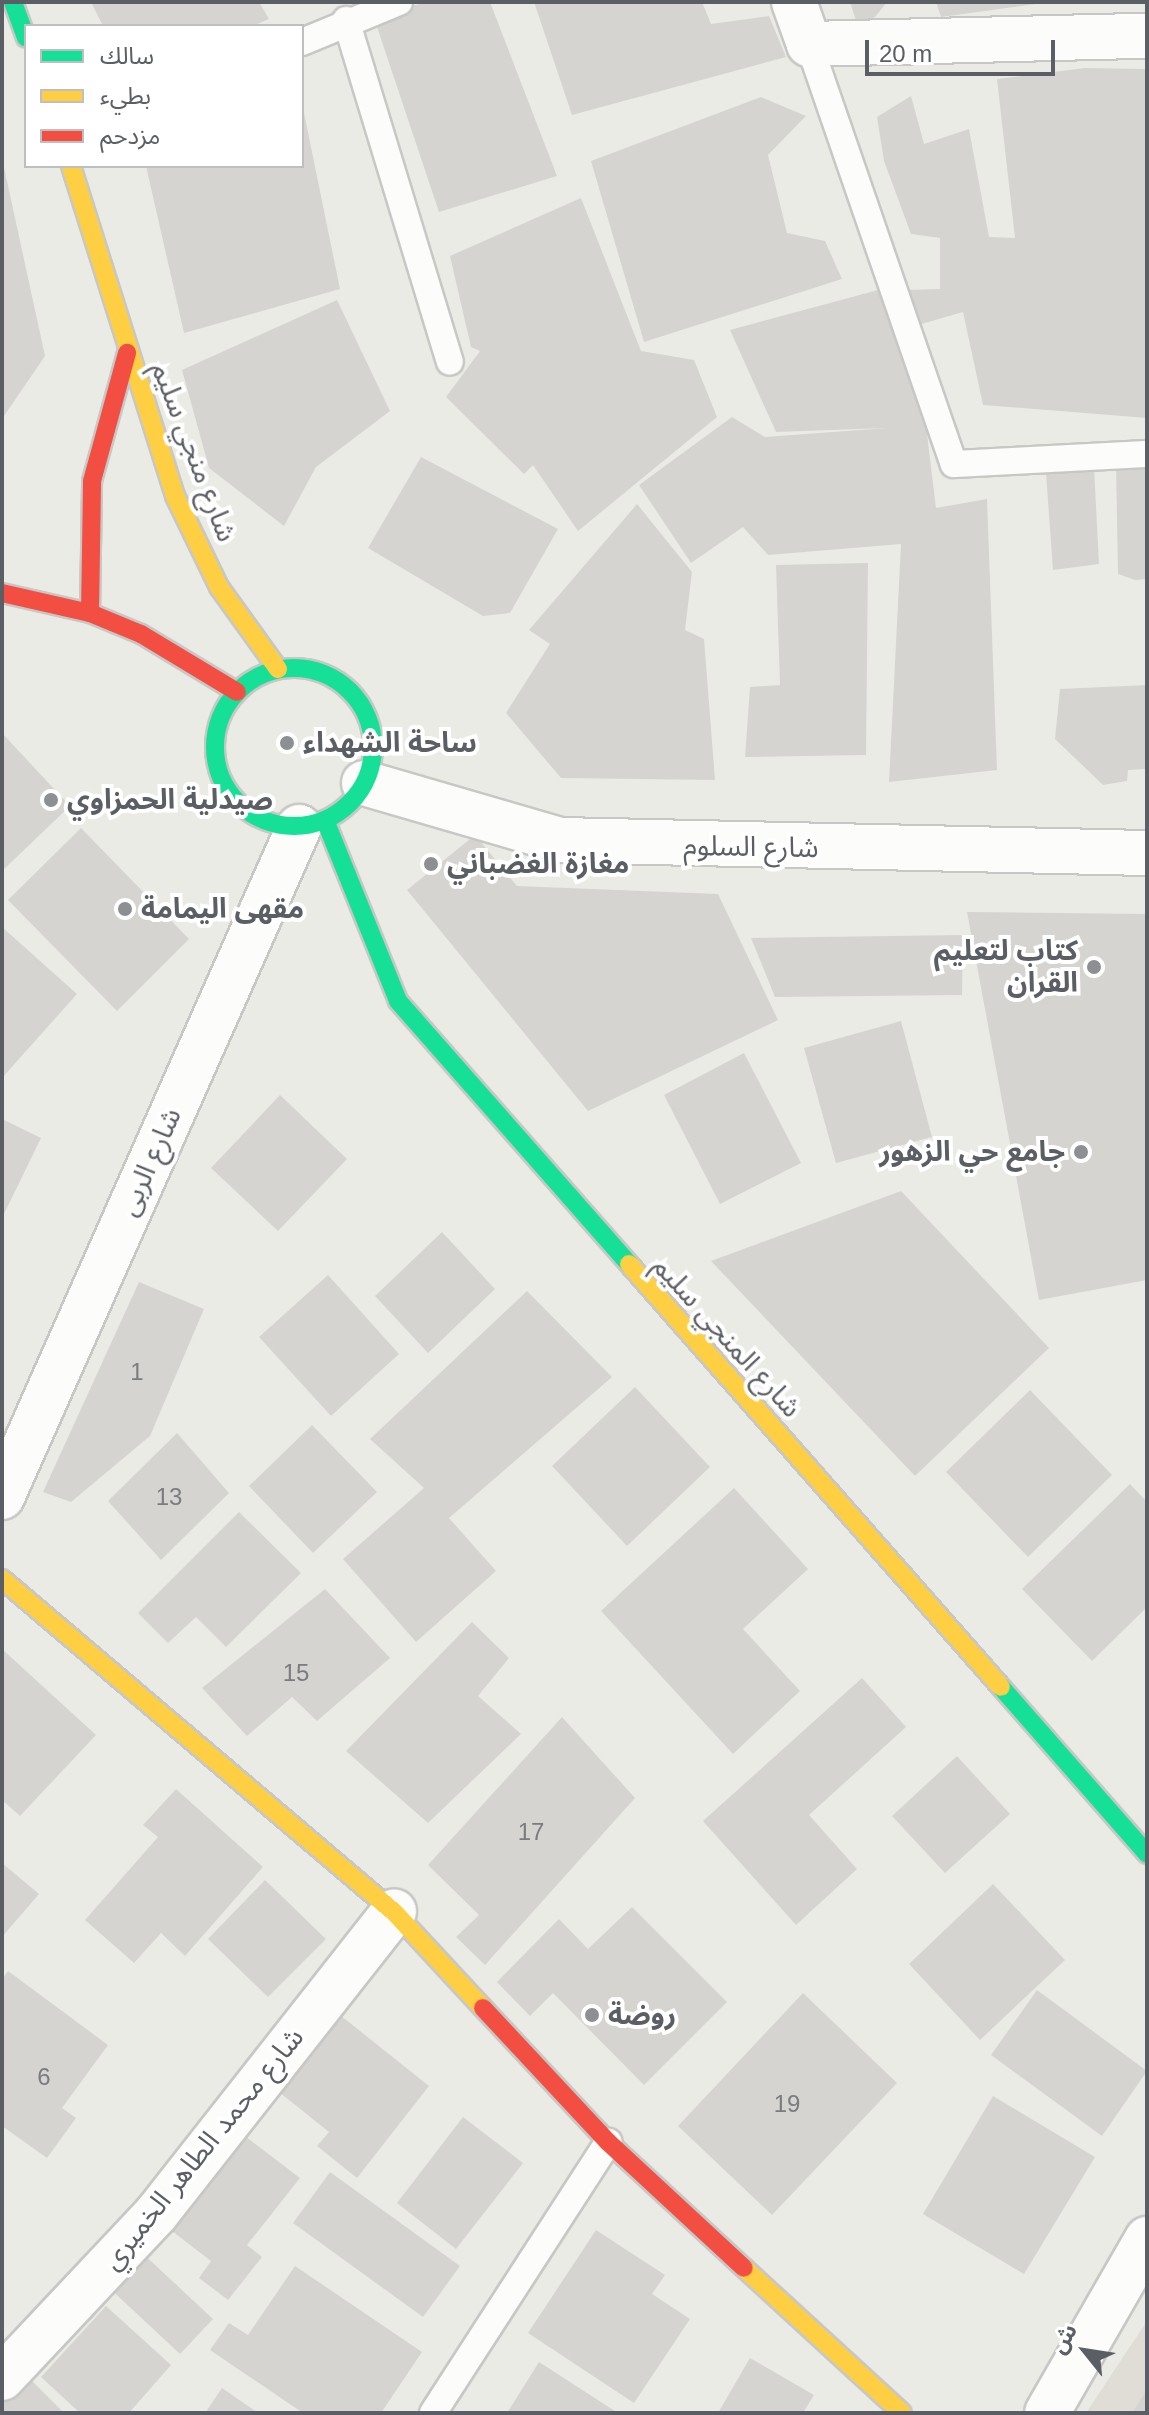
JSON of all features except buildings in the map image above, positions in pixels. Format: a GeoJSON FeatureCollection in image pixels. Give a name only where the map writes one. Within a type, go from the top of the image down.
{"type":"FeatureCollection","features":[{"type":"Feature","properties":{"kind":"street"},"geometry":{"type":"LineString","coordinates":[[13,2],[24,32]]}},
{"type":"Feature","properties":{"kind":"street"},"geometry":{"type":"LineString","coordinates":[[794,2],[809,44],[1147,36]]}},
{"type":"Feature","properties":{"kind":"street"},"geometry":{"type":"LineString","coordinates":[[72,168],[127,353]]}},
{"type":"Feature","properties":{"kind":"street","name":"شارع منجي سليم"},"geometry":{"type":"LineString","coordinates":[[90,613],[92,481],[127,353]]}},
{"type":"Feature","properties":{"kind":"street","name":"شارع منجي سليم"},"geometry":{"type":"LineString","coordinates":[[127,353],[195,543],[246,630],[278,669]]}},
{"type":"Feature","properties":{"kind":"street"},"geometry":{"type":"LineString","coordinates":[[2,593],[90,613],[141,634],[237,692]]}},
{"type":"Feature","properties":{"kind":"street"},"geometry":{"type":"LineString","coordinates":[[278,669],[327,675],[364,709],[372,758],[364,783],[312,823],[248,811],[217,768],[218,727],[237,692],[278,669]]}},
{"type":"Feature","properties":{"kind":"street","name":"شارع السلوم"},"geometry":{"type":"LineString","coordinates":[[364,783],[560,840],[1147,853]]}},
{"type":"Feature","properties":{"kind":"street","name":"شارع الربى"},"geometry":{"type":"LineString","coordinates":[[2,1497],[312,823]]}},
{"type":"Feature","properties":{"kind":"street","name":"شارع المنجي سليم"},"geometry":{"type":"LineString","coordinates":[[312,823],[398,1001],[1147,1854]]}},
{"type":"Feature","properties":{"kind":"street"},"geometry":{"type":"LineString","coordinates":[[2,1579],[394,1912],[608,2142],[902,2413]]}},
{"type":"Feature","properties":{"kind":"street","name":"شارع محمد الطاهر الخميري"},"geometry":{"type":"LineString","coordinates":[[2,2378],[156,2214],[394,1912]]}},
{"type":"Feature","properties":{"kind":"street"},"geometry":{"type":"LineString","coordinates":[[1047,2413],[1147,2239]]}},
{"type":"Feature","properties":{"kind":"lane"},"geometry":{"type":"LineString","coordinates":[[304,41],[346,20],[399,2]]}},
{"type":"Feature","properties":{"kind":"lane"},"geometry":{"type":"LineString","coordinates":[[346,20],[450,362]]}},
{"type":"Feature","properties":{"kind":"lane"},"geometry":{"type":"LineString","coordinates":[[809,44],[954,464],[1147,454]]}},
{"type":"Feature","properties":{"kind":"lane"},"geometry":{"type":"LineString","coordinates":[[433,2413],[608,2142]]}},
{"type":"Feature","properties":{"kind":"shaded area"},"geometry":{"type":"Polygon","coordinates":[[[1147,2321],[1147,2413],[1086,2413],[1147,2321]]]}},
{"type":"Feature","properties":{"kind":"traffic: fast"},"geometry":{"type":"LineString","coordinates":[[13,2],[24,32]]}},
{"type":"Feature","properties":{"kind":"traffic: fast"},"geometry":{"type":"LineString","coordinates":[[294,668],[324,674],[350,691],[367,717],[373,747],[367,777],[350,803],[324,820],[294,826],[264,820],[238,803],[221,777],[215,747],[221,717],[238,691],[264,674],[294,668]]}},
{"type":"Feature","properties":{"kind":"traffic: fast"},"geometry":{"type":"LineString","coordinates":[[325,820],[398,1001],[629,1264]]}},
{"type":"Feature","properties":{"kind":"traffic: fast"},"geometry":{"type":"LineString","coordinates":[[1001,1687],[1147,1854]]}},
{"type":"Feature","properties":{"kind":"traffic: slow"},"geometry":{"type":"LineString","coordinates":[[72,168],[175,496],[219,587],[278,669]]}},
{"type":"Feature","properties":{"kind":"traffic: slow"},"geometry":{"type":"LineString","coordinates":[[629,1264],[1001,1687]]}},
{"type":"Feature","properties":{"kind":"traffic: slow"},"geometry":{"type":"LineString","coordinates":[[2,1579],[394,1912],[483,2008]]}},
{"type":"Feature","properties":{"kind":"traffic: slow"},"geometry":{"type":"LineString","coordinates":[[744,2268],[902,2413]]}},
{"type":"Feature","properties":{"kind":"traffic: jam"},"geometry":{"type":"LineString","coordinates":[[90,613],[92,481],[127,353]]}},
{"type":"Feature","properties":{"kind":"traffic: jam"},"geometry":{"type":"LineString","coordinates":[[2,593],[90,613],[141,634],[237,692]]}},
{"type":"Feature","properties":{"kind":"traffic: jam"},"geometry":{"type":"LineString","coordinates":[[483,2008],[608,2142],[744,2268]]}},
{"type":"Feature","properties":{"kind":"place","name":"ساحة الشهداء"},"geometry":{"type":"Point","coordinates":[287,743]}},
{"type":"Feature","properties":{"kind":"place","name":"صيدلية الحمزاوي"},"geometry":{"type":"Point","coordinates":[51,800]}},
{"type":"Feature","properties":{"kind":"place","name":"مغازة الغضباني"},"geometry":{"type":"Point","coordinates":[431,864]}},
{"type":"Feature","properties":{"kind":"place","name":"مقهى اليمامة"},"geometry":{"type":"Point","coordinates":[125,909]}},
{"type":"Feature","properties":{"kind":"place","name":"كتاب لتعليم القران"},"geometry":{"type":"Point","coordinates":[1094,967]}},
{"type":"Feature","properties":{"kind":"place","name":"جامع حي الزهور"},"geometry":{"type":"Point","coordinates":[1081,1152]}},
{"type":"Feature","properties":{"kind":"place","name":"روضة"},"geometry":{"type":"Point","coordinates":[592,2015]}}]}
